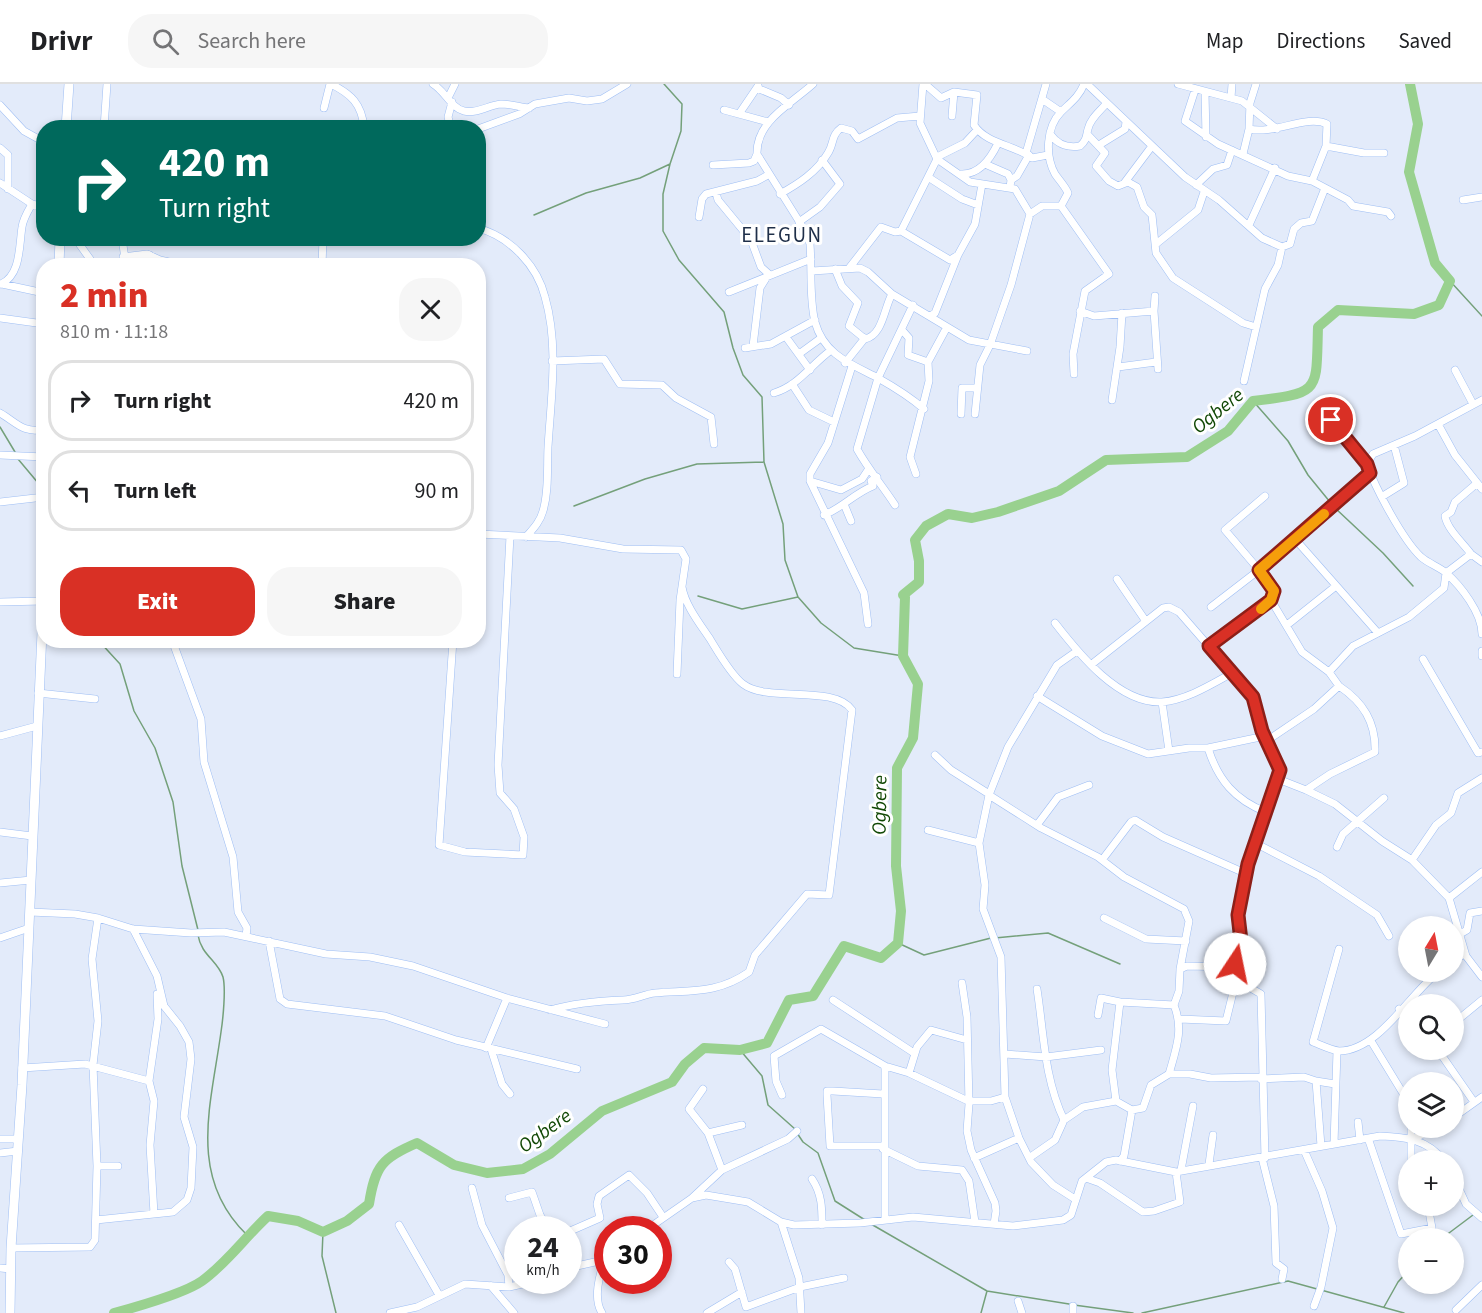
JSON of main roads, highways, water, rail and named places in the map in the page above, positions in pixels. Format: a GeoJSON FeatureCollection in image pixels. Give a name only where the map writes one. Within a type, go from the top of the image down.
{"type":"FeatureCollection","features":[{"type":"Feature","properties":{"kind":"main road"},"geometry":{"type":"LineString","coordinates":[[67,120],[69,84]]}},
{"type":"Feature","properties":{"kind":"main road"},"geometry":{"type":"LineString","coordinates":[[10,1313],[10,1269],[30,912],[40,648]]}},
{"type":"Feature","properties":{"kind":"waterway"},"geometry":{"type":"LineString","coordinates":[[664,84],[682,104],[681,131],[663,194],[663,231],[679,260],[724,312],[743,375],[762,397],[764,462],[783,524],[785,560],[798,597],[821,623],[854,648],[903,656]]}},
{"type":"Feature","properties":{"kind":"waterway","name":"Ogbere"},"geometry":{"type":"LineString","coordinates":[[114,1313],[172,1295],[202,1281],[220,1266],[268,1216],[298,1221],[323,1232],[347,1221],[369,1204],[374,1181],[382,1165],[388,1159],[417,1143],[454,1165],[487,1173],[523,1169],[550,1154],[602,1111],[672,1082],[685,1064],[704,1048],[740,1050],[767,1043],[789,1000],[813,996],[844,946],[881,958],[898,943],[901,911],[896,866],[897,768],[913,738],[918,684],[903,656],[905,597],[903,595],[919,582],[919,561],[915,540],[926,526],[948,514],[972,518],[998,512],[1059,491],[1106,460],[1187,457],[1228,431],[1253,401],[1292,395],[1311,385],[1317,365],[1318,327],[1338,310],[1414,314],[1439,305],[1450,281],[1435,263],[1409,172],[1418,124],[1410,84]]}},
{"type":"Feature","properties":{"kind":"waterway"},"geometry":{"type":"LineString","coordinates":[[534,215],[586,193],[640,178],[670,164]]}},
{"type":"Feature","properties":{"kind":"waterway"},"geometry":{"type":"LineString","coordinates":[[1450,281],[1482,316]]}},
{"type":"Feature","properties":{"kind":"waterway"},"geometry":{"type":"LineString","coordinates":[[1253,401],[1288,441],[1308,475],[1330,502]]}},
{"type":"Feature","properties":{"kind":"waterway"},"geometry":{"type":"LineString","coordinates":[[0,427],[15,452]]}},
{"type":"Feature","properties":{"kind":"waterway"},"geometry":{"type":"LineString","coordinates":[[18,459],[36,480]]}},
{"type":"Feature","properties":{"kind":"waterway"},"geometry":{"type":"LineString","coordinates":[[574,506],[645,479],[697,464],[764,462]]}},
{"type":"Feature","properties":{"kind":"waterway"},"geometry":{"type":"LineString","coordinates":[[1335,508],[1383,553],[1413,586]]}},
{"type":"Feature","properties":{"kind":"waterway"},"geometry":{"type":"LineString","coordinates":[[698,596],[742,609],[798,597]]}},
{"type":"Feature","properties":{"kind":"waterway"},"geometry":{"type":"LineString","coordinates":[[105,648],[120,664],[134,711],[155,748],[173,802],[182,866],[198,930]]}},
{"type":"Feature","properties":{"kind":"waterway"},"geometry":{"type":"LineString","coordinates":[[995,938],[1048,933],[1120,964]]}},
{"type":"Feature","properties":{"kind":"waterway"},"geometry":{"type":"LineString","coordinates":[[198,935],[202,948],[221,971],[224,989],[222,1026],[209,1113],[210,1165],[216,1189],[228,1213],[247,1235]]}},
{"type":"Feature","properties":{"kind":"waterway"},"geometry":{"type":"LineString","coordinates":[[898,943],[924,955],[991,938]]}},
{"type":"Feature","properties":{"kind":"waterway"},"geometry":{"type":"LineString","coordinates":[[740,1050],[762,1076],[768,1105],[795,1129]]}},
{"type":"Feature","properties":{"kind":"waterway"},"geometry":{"type":"LineString","coordinates":[[797,1133],[803,1142],[818,1153],[835,1201],[865,1220]]}},
{"type":"Feature","properties":{"kind":"waterway"},"geometry":{"type":"LineString","coordinates":[[1456,1228],[1473,1215]]}},
{"type":"Feature","properties":{"kind":"waterway"},"geometry":{"type":"LineString","coordinates":[[871,1224],[987,1291],[1069,1304]]}},
{"type":"Feature","properties":{"kind":"waterway"},"geometry":{"type":"LineString","coordinates":[[323,1232],[322,1256],[336,1313]]}},
{"type":"Feature","properties":{"kind":"waterway"},"geometry":{"type":"LineString","coordinates":[[1142,1313],[1288,1281],[1317,1289]]}},
{"type":"Feature","properties":{"kind":"waterway"},"geometry":{"type":"LineString","coordinates":[[1384,1307],[1398,1282]]}},
{"type":"Feature","properties":{"kind":"waterway"},"geometry":{"type":"LineString","coordinates":[[1321,1290],[1404,1313]]}},
{"type":"Feature","properties":{"kind":"waterway"},"geometry":{"type":"LineString","coordinates":[[981,1313],[987,1291]]}},
{"type":"Feature","properties":{"kind":"waterway"},"geometry":{"type":"LineString","coordinates":[[1074,1305],[1133,1313]]}},
{"type":"Feature","properties":{"kind":"district","name":"ELEGUN"},"geometry":{"type":"Point","coordinates":[782,235]}}]}
